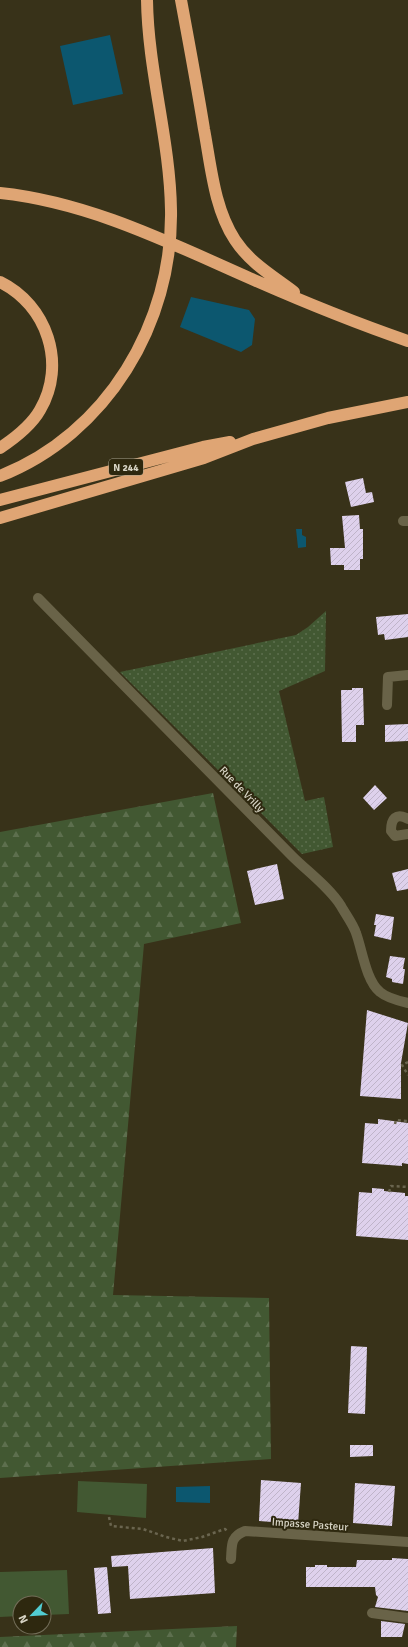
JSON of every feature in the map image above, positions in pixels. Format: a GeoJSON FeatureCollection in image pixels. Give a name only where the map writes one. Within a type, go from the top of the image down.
{"type":"FeatureCollection","features":[{"type":"Feature","properties":{"kind":"highway"},"geometry":{"type":"LineString","coordinates":[[0,476],[24,465],[61,441],[80,426],[105,400],[129,367],[140,348],[157,305],[166,272],[171,210],[166,159],[149,36],[147,0]]}},
{"type":"Feature","properties":{"kind":"highway"},"geometry":{"type":"LineString","coordinates":[[181,0],[213,178],[222,216],[234,239],[256,264],[313,305]]}},
{"type":"Feature","properties":{"kind":"highway"},"geometry":{"type":"LineString","coordinates":[[0,193],[36,198],[70,206],[126,225],[366,327],[408,341]]}},
{"type":"Feature","properties":{"kind":"highway"},"geometry":{"type":"LineString","coordinates":[[0,282],[24,298],[37,314],[46,330],[53,360],[49,391],[39,412],[23,430],[0,448]]}},
{"type":"Feature","properties":{"kind":"highway","name":"N 244"},"geometry":{"type":"LineString","coordinates":[[0,500],[203,447],[253,439],[335,416],[408,402]]}},
{"type":"Feature","properties":{"kind":"highway"},"geometry":{"type":"LineString","coordinates":[[0,518],[204,458],[253,439]]}},
{"type":"Feature","properties":{"kind":"street","name":"Rue de Vrilly"},"geometry":{"type":"LineString","coordinates":[[38,598],[325,888],[340,905],[355,932],[369,976],[374,986],[387,997],[408,1003]]}},
{"type":"Feature","properties":{"kind":"street"},"geometry":{"type":"LineString","coordinates":[[386,705],[388,677],[408,675]]}},
{"type":"Feature","properties":{"kind":"street"},"geometry":{"type":"LineString","coordinates":[[408,819],[403,816],[399,816],[393,819],[391,822],[391,831],[396,836],[408,834]]}},
{"type":"Feature","properties":{"kind":"street","name":"Impasse Pasteur"},"geometry":{"type":"LineString","coordinates":[[234,1538],[237,1534],[244,1531],[408,1542]]}},
{"type":"Feature","properties":{"kind":"street"},"geometry":{"type":"LineString","coordinates":[[231,1559],[232,1540],[234,1538]]}},
{"type":"Feature","properties":{"kind":"street"},"geometry":{"type":"LineString","coordinates":[[372,1613],[408,1618]]}},
{"type":"Feature","properties":{"kind":"path"},"geometry":{"type":"LineString","coordinates":[[408,1062],[402,1066],[408,1075]]}},
{"type":"Feature","properties":{"kind":"path"},"geometry":{"type":"LineString","coordinates":[[395,1124],[396,1120],[408,1121]]}},
{"type":"Feature","properties":{"kind":"path"},"geometry":{"type":"LineString","coordinates":[[389,1192],[391,1186],[408,1187]]}},
{"type":"Feature","properties":{"kind":"path"},"geometry":{"type":"LineString","coordinates":[[109,1517],[111,1526],[144,1529],[183,1541],[202,1537],[225,1529],[234,1538]]}},
{"type":"Feature","properties":{"kind":"green space"},"geometry":{"type":"Polygon","coordinates":[[[326,611],[325,671],[279,691],[305,801],[324,797],[333,847],[302,854],[120,672],[296,635],[308,627],[326,611]]]}},
{"type":"Feature","properties":{"kind":"green space"},"geometry":{"type":"Polygon","coordinates":[[[213,793],[241,923],[144,944],[113,1295],[269,1298],[271,1459],[0,1478],[0,832],[213,793]]]}},
{"type":"Feature","properties":{"kind":"green space"},"geometry":{"type":"Polygon","coordinates":[[[78,1481],[147,1484],[146,1518],[77,1512],[78,1481]]]}},
{"type":"Feature","properties":{"kind":"green space"},"geometry":{"type":"Polygon","coordinates":[[[67,1570],[69,1614],[52,1615],[52,1595],[12,1595],[12,1616],[0,1617],[0,1572],[67,1570]]]}},
{"type":"Feature","properties":{"kind":"green space"},"geometry":{"type":"Polygon","coordinates":[[[237,1626],[236,1647],[0,1647],[0,1637],[237,1626]]]}},
{"type":"Feature","properties":{"kind":"water"},"geometry":{"type":"Polygon","coordinates":[[[110,35],[123,94],[73,105],[60,46],[110,35]]]}},
{"type":"Feature","properties":{"kind":"water"},"geometry":{"type":"Polygon","coordinates":[[[191,297],[249,310],[255,319],[252,345],[241,352],[180,327],[191,297]]]}},
{"type":"Feature","properties":{"kind":"water"},"geometry":{"type":"Polygon","coordinates":[[[296,529],[302,529],[302,535],[306,537],[306,547],[298,548],[296,529]]]}},
{"type":"Feature","properties":{"kind":"water"},"geometry":{"type":"Polygon","coordinates":[[[210,1486],[210,1503],[176,1502],[176,1487],[210,1486]]]}},
{"type":"Feature","properties":{"kind":"building"},"geometry":{"type":"Polygon","coordinates":[[[363,478],[366,493],[372,492],[374,502],[351,507],[345,482],[363,478]]]}},
{"type":"Feature","properties":{"kind":"building"},"geometry":{"type":"Polygon","coordinates":[[[359,515],[360,529],[363,529],[363,559],[360,559],[360,570],[344,570],[344,565],[331,565],[330,548],[345,548],[342,516],[359,515]]]}},
{"type":"Feature","properties":{"kind":"building"},"geometry":{"type":"Polygon","coordinates":[[[408,614],[408,637],[385,640],[384,634],[378,635],[376,617],[408,614]]]}},
{"type":"Feature","properties":{"kind":"building"},"geometry":{"type":"Polygon","coordinates":[[[352,688],[363,688],[364,725],[356,725],[356,742],[342,742],[341,690],[352,690],[352,688]]]}},
{"type":"Feature","properties":{"kind":"building"},"geometry":{"type":"Polygon","coordinates":[[[408,724],[408,741],[385,742],[385,725],[408,724]]]}},
{"type":"Feature","properties":{"kind":"building"},"geometry":{"type":"Polygon","coordinates":[[[375,785],[387,798],[374,810],[363,798],[375,785]]]}},
{"type":"Feature","properties":{"kind":"building"},"geometry":{"type":"Polygon","coordinates":[[[277,864],[284,899],[255,905],[247,871],[277,864]]]}},
{"type":"Feature","properties":{"kind":"building"},"geometry":{"type":"Polygon","coordinates":[[[408,869],[408,889],[397,891],[392,873],[408,869]]]}},
{"type":"Feature","properties":{"kind":"building"},"geometry":{"type":"Polygon","coordinates":[[[376,914],[394,917],[391,940],[374,936],[376,914]]]}},
{"type":"Feature","properties":{"kind":"building"},"geometry":{"type":"Polygon","coordinates":[[[390,956],[405,958],[403,984],[392,982],[392,979],[386,977],[390,956]]]}},
{"type":"Feature","properties":{"kind":"building"},"geometry":{"type":"Polygon","coordinates":[[[367,1010],[408,1023],[401,1063],[401,1099],[360,1096],[367,1010]]]}},
{"type":"Feature","properties":{"kind":"building"},"geometry":{"type":"Polygon","coordinates":[[[378,1119],[408,1123],[408,1164],[402,1163],[402,1166],[362,1163],[365,1123],[378,1124],[378,1119]]]}},
{"type":"Feature","properties":{"kind":"building"},"geometry":{"type":"Polygon","coordinates":[[[372,1188],[405,1193],[405,1196],[408,1196],[408,1240],[356,1236],[359,1192],[372,1193],[372,1188]]]}},
{"type":"Feature","properties":{"kind":"building"},"geometry":{"type":"Polygon","coordinates":[[[351,1346],[367,1347],[365,1414],[348,1413],[351,1346]]]}},
{"type":"Feature","properties":{"kind":"building"},"geometry":{"type":"Polygon","coordinates":[[[350,1445],[373,1445],[373,1456],[350,1457],[350,1445]]]}},
{"type":"Feature","properties":{"kind":"building"},"geometry":{"type":"Polygon","coordinates":[[[261,1480],[301,1483],[298,1524],[259,1521],[261,1480]]]}},
{"type":"Feature","properties":{"kind":"building"},"geometry":{"type":"Polygon","coordinates":[[[355,1483],[395,1486],[392,1526],[353,1523],[355,1483]]]}},
{"type":"Feature","properties":{"kind":"building"},"geometry":{"type":"Polygon","coordinates":[[[213,1548],[215,1593],[130,1599],[128,1566],[112,1567],[111,1556],[213,1548]]]}},
{"type":"Feature","properties":{"kind":"building"},"geometry":{"type":"Polygon","coordinates":[[[392,1558],[408,1559],[408,1611],[375,1607],[378,1597],[376,1595],[375,1587],[306,1587],[306,1567],[327,1565],[327,1567],[356,1567],[357,1560],[392,1560],[392,1558]]]}},
{"type":"Feature","properties":{"kind":"building"},"geometry":{"type":"Polygon","coordinates":[[[107,1567],[111,1613],[98,1614],[94,1568],[107,1567]]]}},
{"type":"Feature","properties":{"kind":"building"},"geometry":{"type":"Polygon","coordinates":[[[381,1621],[405,1624],[402,1637],[381,1637],[381,1621]]]}}]}
